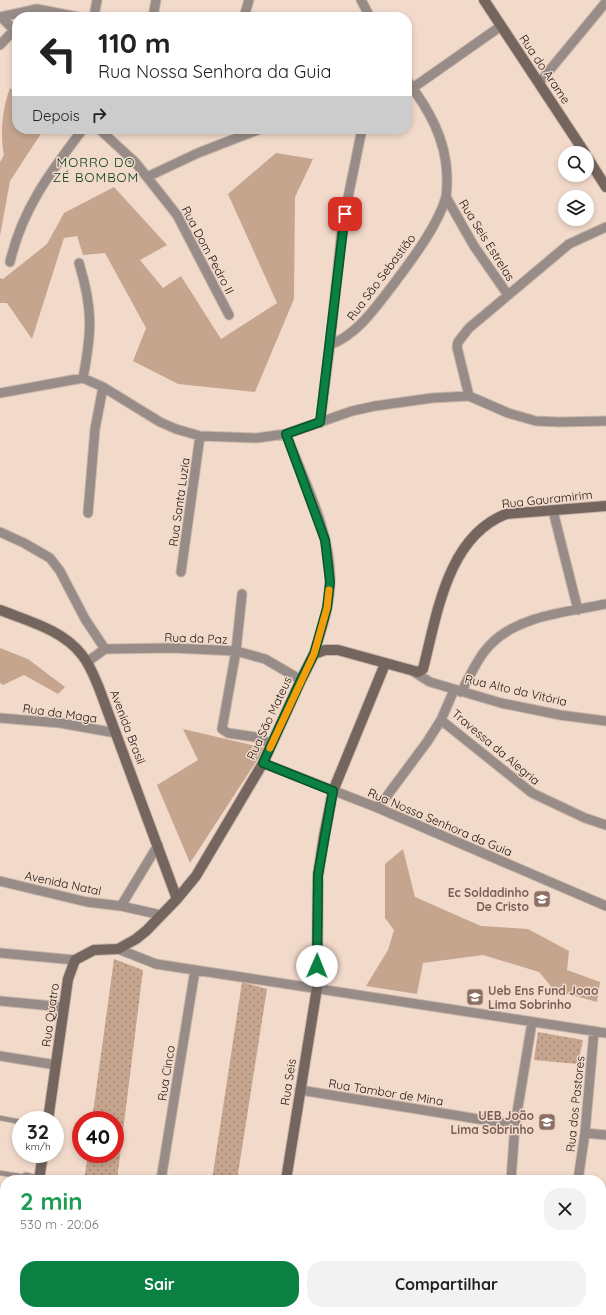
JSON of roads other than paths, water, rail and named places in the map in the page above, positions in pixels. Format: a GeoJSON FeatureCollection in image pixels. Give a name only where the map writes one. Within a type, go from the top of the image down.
{"type":"FeatureCollection","features":[{"type":"Feature","properties":{"kind":"main road","name":"Rua do Arame"},"geometry":{"type":"LineString","coordinates":[[484,0],[580,146]]}},
{"type":"Feature","properties":{"kind":"main road"},"geometry":{"type":"LineString","coordinates":[[594,168],[606,186]]}},
{"type":"Feature","properties":{"kind":"main road","name":"Rua Gauramirim"},"geometry":{"type":"LineString","coordinates":[[420,672],[443,592],[450,574],[461,553],[492,519],[506,514],[606,506]]}},
{"type":"Feature","properties":{"kind":"main road","name":"Avenida Brasil"},"geometry":{"type":"LineString","coordinates":[[0,610],[64,637],[82,654],[87,662],[99,688],[177,899]]}},
{"type":"Feature","properties":{"kind":"main road","name":"Rua Alto da Vitória"},"geometry":{"type":"LineString","coordinates":[[314,654],[325,650],[338,650],[385,664],[420,672]]}},
{"type":"Feature","properties":{"kind":"main road","name":"Rua São Mateus"},"geometry":{"type":"LineString","coordinates":[[118,949],[146,931],[177,899],[196,876],[263,763],[314,654]]}},
{"type":"Feature","properties":{"kind":"main road","name":"Rua Seis"},"geometry":{"type":"LineString","coordinates":[[287,1175],[317,988],[318,875],[333,791],[385,664]]}},
{"type":"Feature","properties":{"kind":"main road"},"geometry":{"type":"LineString","coordinates":[[75,960],[94,950],[118,949]]}},
{"type":"Feature","properties":{"kind":"main road","name":"Rua Quatro"},"geometry":{"type":"LineString","coordinates":[[49,1111],[68,979],[75,960]]}},
{"type":"Feature","properties":{"kind":"main road"},"geometry":{"type":"LineString","coordinates":[[40,1175],[42,1163]]}},
{"type":"Feature","properties":{"kind":"street"},"geometry":{"type":"LineString","coordinates":[[95,12],[97,0]]}},
{"type":"Feature","properties":{"kind":"street"},"geometry":{"type":"LineString","coordinates":[[154,12],[156,0]]}},
{"type":"Feature","properties":{"kind":"street"},"geometry":{"type":"LineString","coordinates":[[245,12],[249,0]]}},
{"type":"Feature","properties":{"kind":"street"},"geometry":{"type":"LineString","coordinates":[[361,0],[367,12]]}},
{"type":"Feature","properties":{"kind":"street"},"geometry":{"type":"LineString","coordinates":[[539,83],[606,2],[602,0]]}},
{"type":"Feature","properties":{"kind":"street"},"geometry":{"type":"LineString","coordinates":[[24,12],[37,9],[52,12]]}},
{"type":"Feature","properties":{"kind":"street"},"geometry":{"type":"LineString","coordinates":[[1,17],[12,15]]}},
{"type":"Feature","properties":{"kind":"street"},"geometry":{"type":"LineString","coordinates":[[1,17],[12,28]]}},
{"type":"Feature","properties":{"kind":"street"},"geometry":{"type":"LineString","coordinates":[[412,89],[501,26]]}},
{"type":"Feature","properties":{"kind":"street"},"geometry":{"type":"LineString","coordinates":[[0,45],[12,35]]}},
{"type":"Feature","properties":{"kind":"street","name":"Rua São Sebastião"},"geometry":{"type":"LineString","coordinates":[[330,345],[351,335],[384,297],[422,244],[446,197],[447,166],[445,150],[433,119],[412,93]]}},
{"type":"Feature","properties":{"kind":"street"},"geometry":{"type":"LineString","coordinates":[[10,262],[28,209],[52,169],[79,134]]}},
{"type":"Feature","properties":{"kind":"street","name":"Rua Dom Pedro II"},"geometry":{"type":"LineString","coordinates":[[105,134],[135,162],[178,215],[229,315]]}},
{"type":"Feature","properties":{"kind":"street"},"geometry":{"type":"LineString","coordinates":[[147,177],[198,153],[247,134]]}},
{"type":"Feature","properties":{"kind":"street"},"geometry":{"type":"LineString","coordinates":[[320,422],[330,345],[342,227],[361,134]]}},
{"type":"Feature","properties":{"kind":"street","name":"Rua Seis Estrelas"},"geometry":{"type":"LineString","coordinates":[[446,197],[474,246],[508,296]]}},
{"type":"Feature","properties":{"kind":"street"},"geometry":{"type":"LineString","coordinates":[[469,396],[458,354],[458,342],[469,328],[569,244],[606,227]]}},
{"type":"Feature","properties":{"kind":"street"},"geometry":{"type":"LineString","coordinates":[[79,263],[90,312],[89,348],[83,378]]}},
{"type":"Feature","properties":{"kind":"street"},"geometry":{"type":"LineString","coordinates":[[0,393],[83,378],[103,387],[160,422],[176,429],[200,436],[257,438],[286,434],[352,411],[399,402],[469,396],[508,413],[536,421],[606,421]]}},
{"type":"Feature","properties":{"kind":"street"},"geometry":{"type":"LineString","coordinates":[[88,513],[95,429],[103,387]]}},
{"type":"Feature","properties":{"kind":"street","name":"Rua São Mateus"},"geometry":{"type":"LineString","coordinates":[[286,434],[319,520],[328,557],[329,588],[327,608],[314,654]]}},
{"type":"Feature","properties":{"kind":"street","name":"Rua Santa Luzia"},"geometry":{"type":"LineString","coordinates":[[181,572],[200,436]]}},
{"type":"Feature","properties":{"kind":"street"},"geometry":{"type":"LineString","coordinates":[[553,511],[578,610]]}},
{"type":"Feature","properties":{"kind":"street"},"geometry":{"type":"LineString","coordinates":[[0,532],[24,543],[50,558],[60,571],[85,619],[105,649],[87,662]]}},
{"type":"Feature","properties":{"kind":"street"},"geometry":{"type":"LineString","coordinates":[[242,594],[236,651],[222,726],[223,730],[228,733],[255,737],[272,744]]}},
{"type":"Feature","properties":{"kind":"street","name":"Travessa da Alegria"},"geometry":{"type":"LineString","coordinates":[[606,604],[545,617],[509,629],[491,644],[458,691],[441,720],[532,793],[585,818],[606,825]]}},
{"type":"Feature","properties":{"kind":"street","name":"Rua da Paz"},"geometry":{"type":"LineString","coordinates":[[105,649],[172,648],[236,651],[265,659],[301,680]]}},
{"type":"Feature","properties":{"kind":"street","name":"Rua Alto da Vitória"},"geometry":{"type":"LineString","coordinates":[[420,672],[430,682],[501,703],[560,715],[606,721]]}},
{"type":"Feature","properties":{"kind":"street","name":"Rua da Maga"},"geometry":{"type":"LineString","coordinates":[[0,718],[60,723],[116,734]]}},
{"type":"Feature","properties":{"kind":"street"},"geometry":{"type":"LineString","coordinates":[[378,808],[427,742],[441,720]]}},
{"type":"Feature","properties":{"kind":"street","name":"Rua Nossa Senhora da Guia"},"geometry":{"type":"LineString","coordinates":[[263,763],[378,808],[606,906]]}},
{"type":"Feature","properties":{"kind":"street"},"geometry":{"type":"LineString","coordinates":[[122,906],[158,845]]}},
{"type":"Feature","properties":{"kind":"street","name":"Avenida Natal"},"geometry":{"type":"LineString","coordinates":[[0,882],[87,902],[122,906],[161,915]]}},
{"type":"Feature","properties":{"kind":"street"},"geometry":{"type":"LineString","coordinates":[[118,949],[156,964],[606,1033]]}},
{"type":"Feature","properties":{"kind":"street"},"geometry":{"type":"LineString","coordinates":[[0,953],[75,960]]}},
{"type":"Feature","properties":{"kind":"street","name":"Rua Cinco"},"geometry":{"type":"LineString","coordinates":[[162,1175],[195,970]]}},
{"type":"Feature","properties":{"kind":"street"},"geometry":{"type":"LineString","coordinates":[[0,1001],[64,1007]]}},
{"type":"Feature","properties":{"kind":"street"},"geometry":{"type":"LineString","coordinates":[[511,1175],[515,1125],[532,1022]]}},
{"type":"Feature","properties":{"kind":"street","name":"Rua dos Pastores"},"geometry":{"type":"LineString","coordinates":[[579,1175],[585,1132],[594,1031]]}},
{"type":"Feature","properties":{"kind":"street"},"geometry":{"type":"LineString","coordinates":[[0,1056],[56,1065]]}},
{"type":"Feature","properties":{"kind":"street","name":"Rua Tambor de Mina"},"geometry":{"type":"LineString","coordinates":[[300,1090],[515,1125]]}},
{"type":"Feature","properties":{"kind":"street"},"geometry":{"type":"LineString","coordinates":[[585,1132],[606,1135]]}},
{"type":"Feature","properties":{"kind":"lane"},"geometry":{"type":"LineString","coordinates":[[0,1118],[12,1120]]}},
{"type":"Feature","properties":{"kind":"lane"},"geometry":{"type":"LineString","coordinates":[[0,1173],[13,1175]]}},
{"type":"Feature","properties":{"kind":"place","name":"Ec Soldadinho De Cristo"},"geometry":{"type":"Point","coordinates":[542,899]}},
{"type":"Feature","properties":{"kind":"place","name":"Ueb Ens Fund Joao Lima Sobrinho"},"geometry":{"type":"Point","coordinates":[475,997]}},
{"type":"Feature","properties":{"kind":"place","name":"UEB João Lima Sobrinho"},"geometry":{"type":"Point","coordinates":[547,1122]}},
{"type":"Feature","properties":{"kind":"district","name":"MORRO DO ZÉ BOMBOM"},"geometry":{"type":"Point","coordinates":[96,170]}}]}
